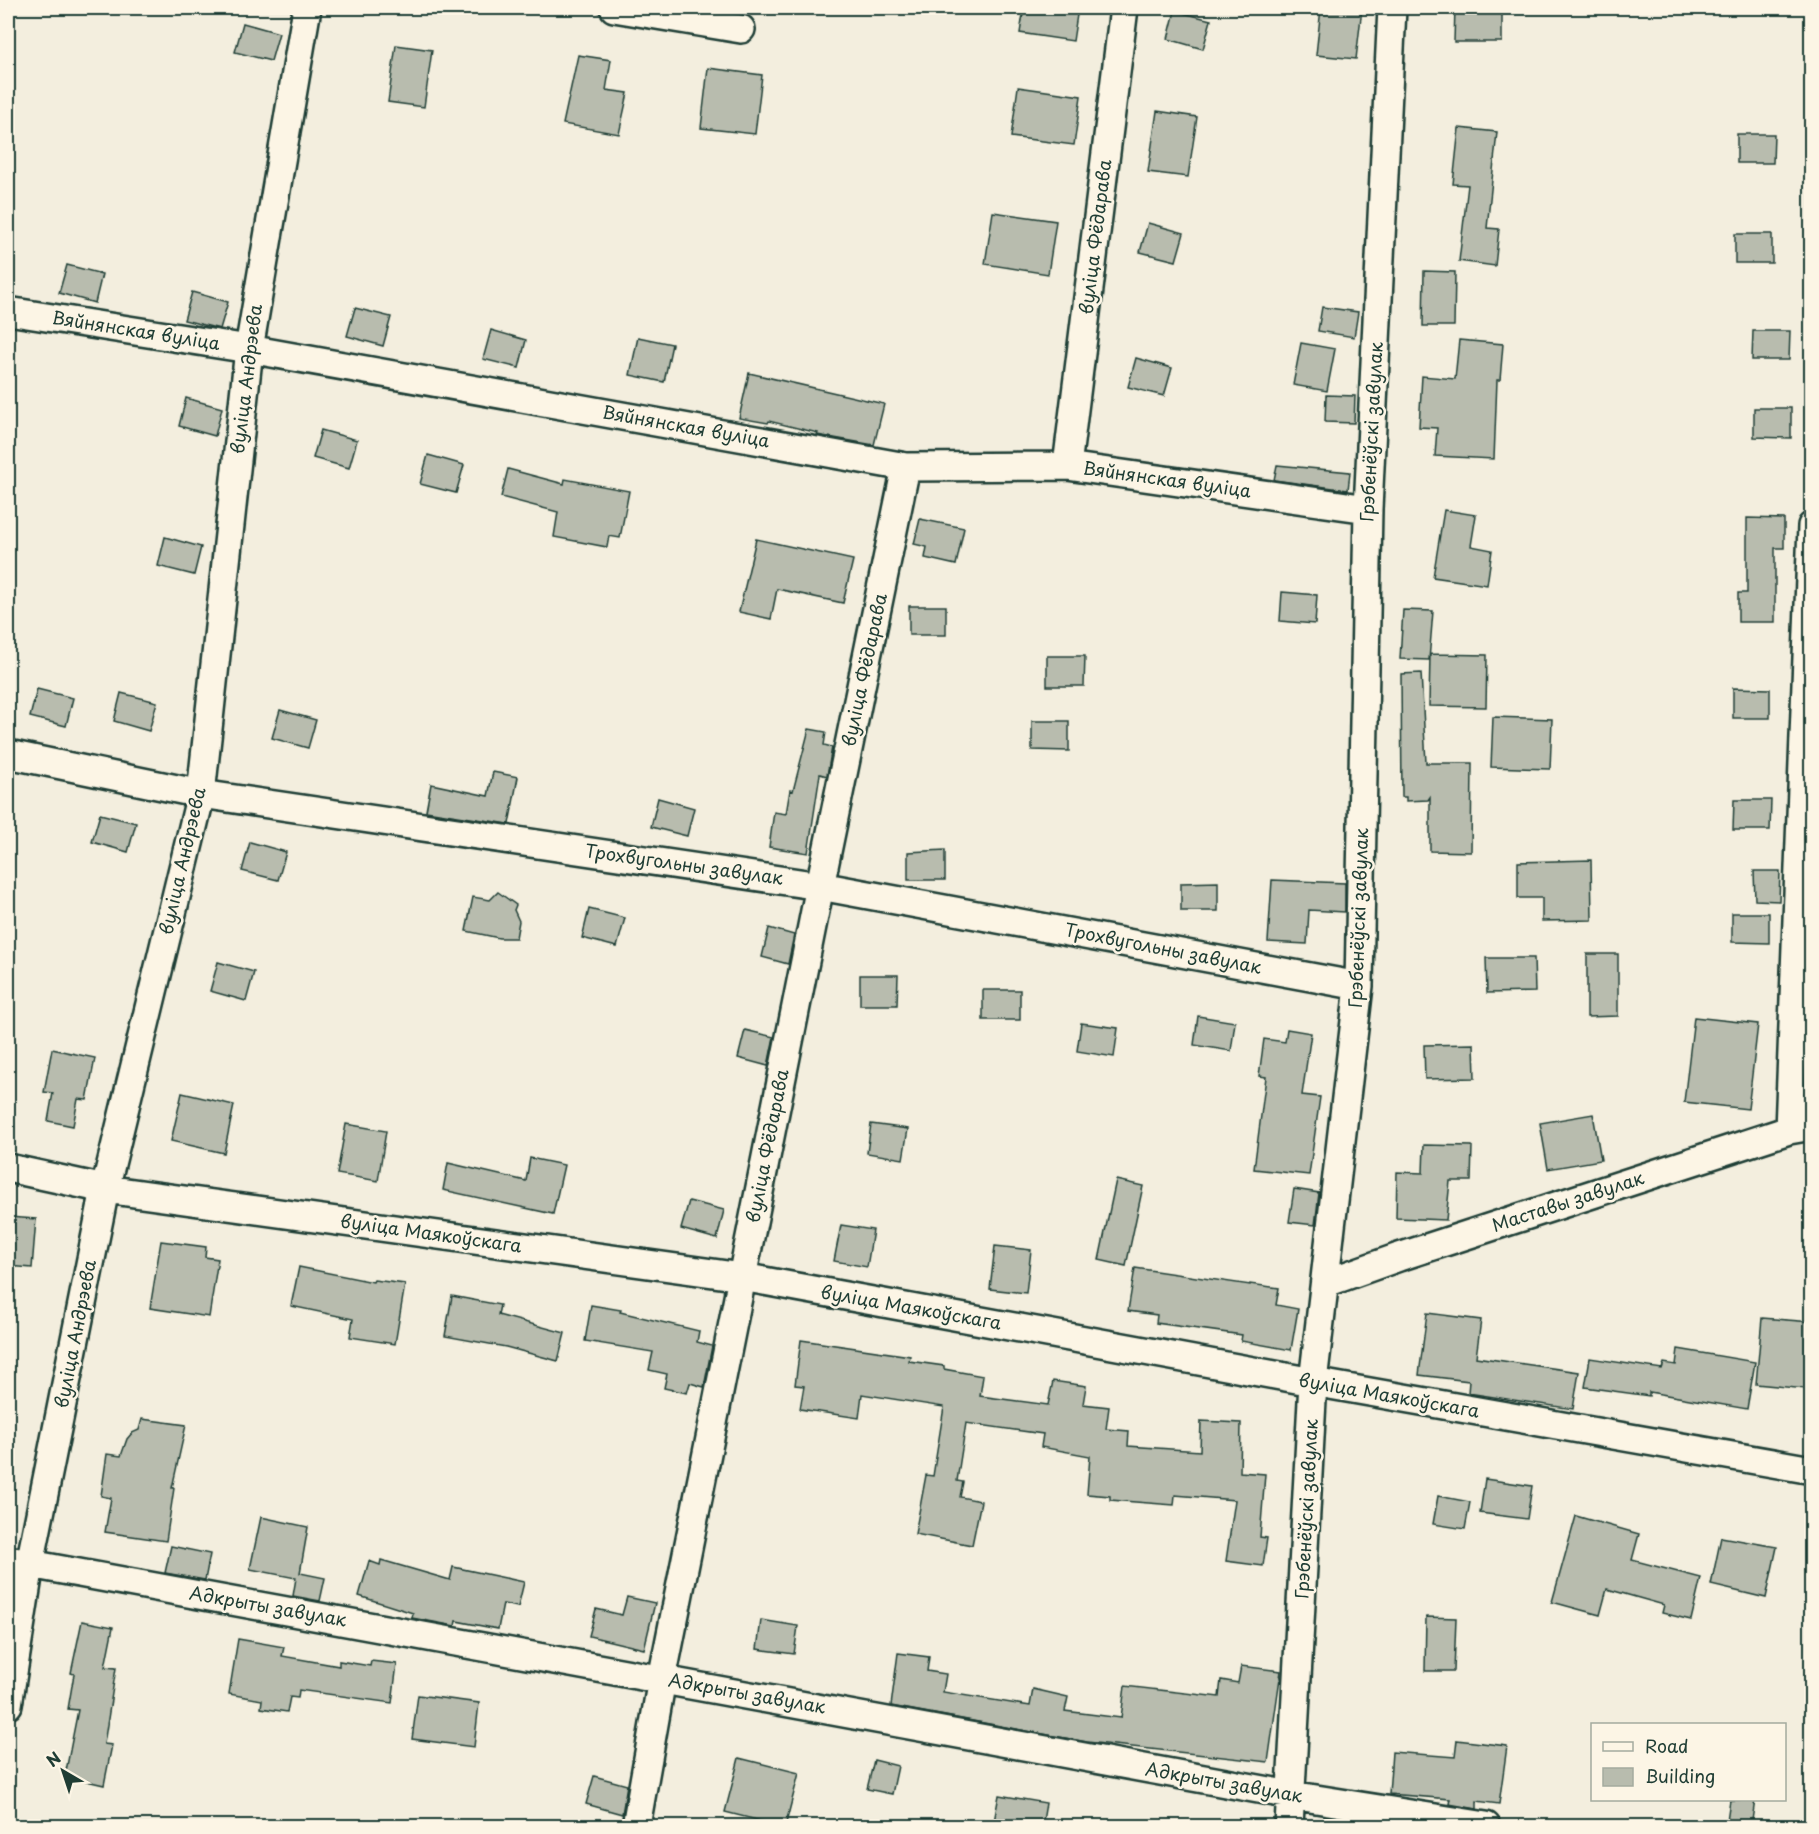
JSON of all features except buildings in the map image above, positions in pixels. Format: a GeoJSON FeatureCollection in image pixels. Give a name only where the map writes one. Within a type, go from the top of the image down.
{"type":"FeatureCollection","features":[{"type":"Feature","properties":{"kind":"street","name":"вуліца Андрэева"},"geometry":{"type":"LineString","coordinates":[[8,1705],[19,1562],[105,1189],[201,794],[249,349],[307,8]]}},
{"type":"Feature","properties":{"kind":"street"},"geometry":{"type":"LineString","coordinates":[[614,8],[741,28]]}},
{"type":"Feature","properties":{"kind":"street","name":"вуліца Фёдарава"},"geometry":{"type":"LineString","coordinates":[[1067,466],[1124,8]]}},
{"type":"Feature","properties":{"kind":"street","name":"Грэбенёўскі завулак"},"geometry":{"type":"LineString","coordinates":[[1289,1827],[1313,1382],[1359,986],[1368,509],[1392,8]]}},
{"type":"Feature","properties":{"kind":"street","name":"Вяйнянская вуліца"},"geometry":{"type":"LineString","coordinates":[[8,312],[249,349],[906,467],[1067,466],[1368,509]]}},
{"type":"Feature","properties":{"kind":"street","name":"вуліца Фёдарава"},"geometry":{"type":"LineString","coordinates":[[636,1827],[662,1679],[906,467]]}},
{"type":"Feature","properties":{"kind":"street"},"geometry":{"type":"LineString","coordinates":[[1800,1128],[1812,526]]}},
{"type":"Feature","properties":{"kind":"street","name":"Трохвугольны завулак"},"geometry":{"type":"LineString","coordinates":[[8,754],[201,794],[820,886],[1359,986]]}},
{"type":"Feature","properties":{"kind":"street","name":"Маставы завулак"},"geometry":{"type":"LineString","coordinates":[[1326,1283],[1410,1253],[1800,1128]]}},
{"type":"Feature","properties":{"kind":"street","name":"вуліца Маякоўскага"},"geometry":{"type":"LineString","coordinates":[[8,1168],[105,1189],[742,1277],[1313,1382],[1812,1470]]}},
{"type":"Feature","properties":{"kind":"street","name":"Адкрыты завулак"},"geometry":{"type":"LineString","coordinates":[[19,1562],[1291,1795],[1486,1827]]}}]}
